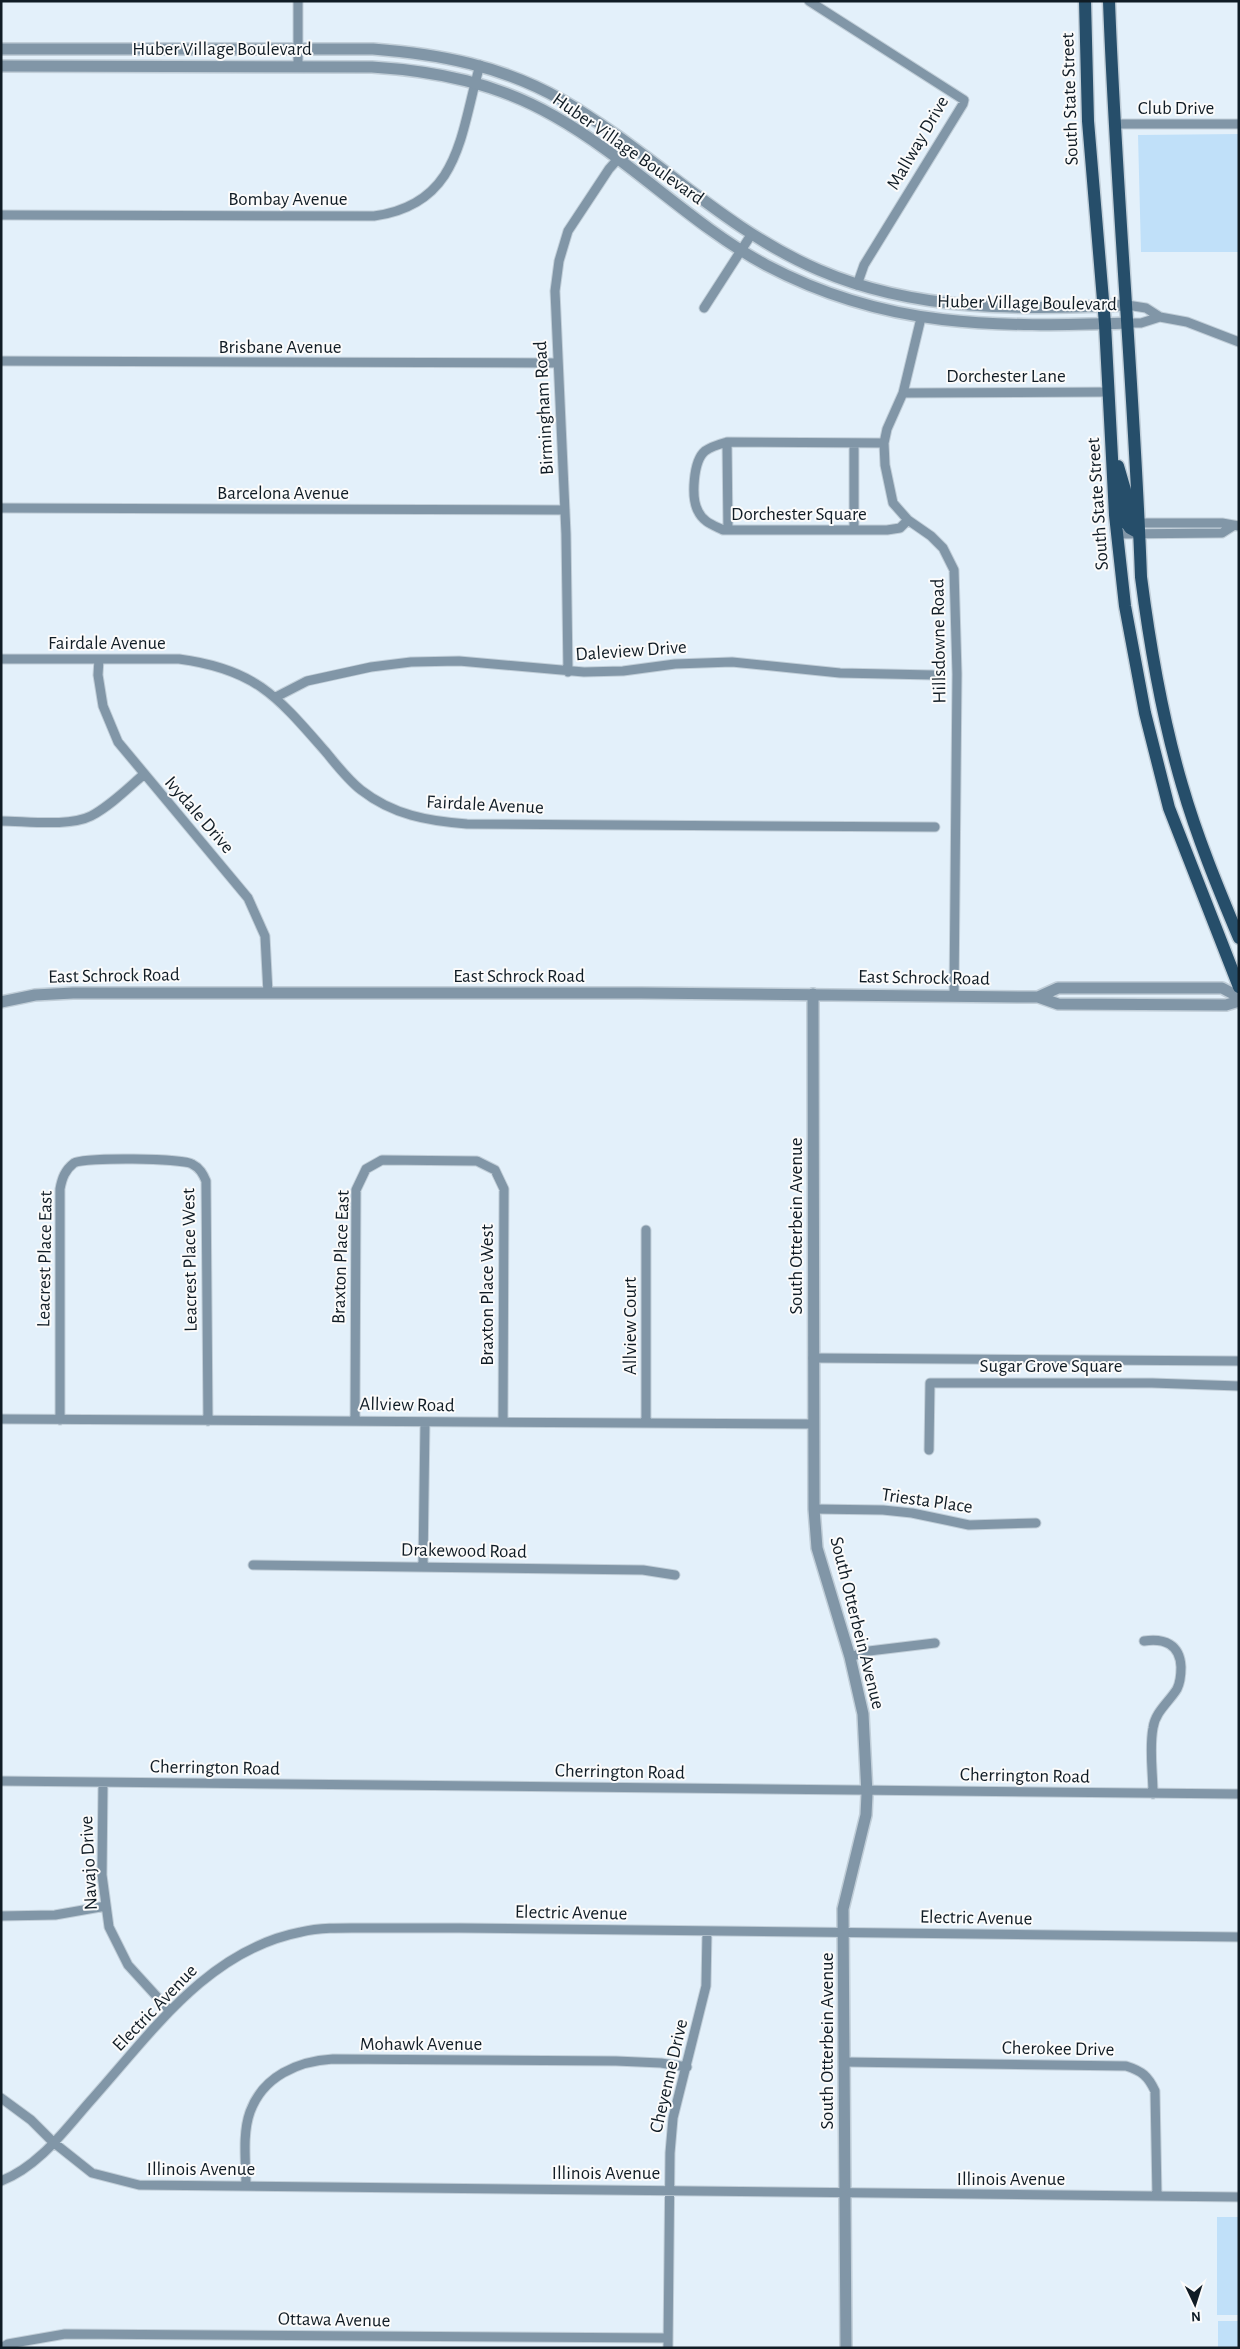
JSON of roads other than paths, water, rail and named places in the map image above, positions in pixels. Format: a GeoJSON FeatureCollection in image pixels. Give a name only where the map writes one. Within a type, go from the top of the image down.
{"type":"FeatureCollection","features":[{"type":"Feature","properties":{"kind":"main road","name":"South State Street"},"geometry":{"type":"LineString","coordinates":[[1085,1],[1088,121],[1105,324],[1112,449],[1128,528],[1141,577],[1149,632],[1178,770],[1187,802],[1239,938]]}},
{"type":"Feature","properties":{"kind":"main road","name":"South State Street"},"geometry":{"type":"LineString","coordinates":[[1109,1],[1114,124],[1128,323],[1128,528],[1122,578],[1146,713],[1169,808],[1239,986]]}},
{"type":"Feature","properties":{"kind":"main road"},"geometry":{"type":"LineString","coordinates":[[1122,578],[1135,585],[1137,606],[1149,632]]}},
{"type":"Feature","properties":{"kind":"main road"},"geometry":{"type":"LineString","coordinates":[[1127,614],[1142,638],[1169,762],[1178,770]]}},
{"type":"Feature","properties":{"kind":"main road"},"geometry":{"type":"LineString","coordinates":[[1160,773],[1173,780],[1176,785],[1194,844],[1212,870]]}},
{"type":"Feature","properties":{"kind":"street"},"geometry":{"type":"LineString","coordinates":[[298,1],[298,66]]}},
{"type":"Feature","properties":{"kind":"street","name":"Mallway Drive"},"geometry":{"type":"LineString","coordinates":[[809,1],[964,100],[864,265],[857,285]]}},
{"type":"Feature","properties":{"kind":"street","name":"Huber Village Boulevard"},"geometry":{"type":"LineString","coordinates":[[1,48],[298,49],[411,52],[480,65],[551,94],[622,141],[751,234],[802,263],[857,285],[903,297],[973,306],[1127,305]]}},
{"type":"Feature","properties":{"kind":"street","name":"Bombay Avenue"},"geometry":{"type":"LineString","coordinates":[[1,215],[374,216],[395,213],[414,205],[432,191],[445,176],[459,147],[480,65]]}},
{"type":"Feature","properties":{"kind":"street","name":"Huber Village Boulevard"},"geometry":{"type":"LineString","coordinates":[[1,66],[298,66],[410,69],[475,82],[514,96],[553,115],[741,249],[768,266],[829,294],[863,306],[921,318],[972,324],[1128,323]]}},
{"type":"Feature","properties":{"kind":"street","name":"Club Drive"},"geometry":{"type":"LineString","coordinates":[[1114,124],[1239,124]]}},
{"type":"Feature","properties":{"kind":"street","name":"Birmingham Road"},"geometry":{"type":"LineString","coordinates":[[617,160],[622,141]]}},
{"type":"Feature","properties":{"kind":"street","name":"Birmingham Road"},"geometry":{"type":"LineString","coordinates":[[568,672],[565,510],[555,291],[558,261],[568,231],[609,168],[617,160],[634,150]]}},
{"type":"Feature","properties":{"kind":"street"},"geometry":{"type":"LineString","coordinates":[[704,308],[751,234]]}},
{"type":"Feature","properties":{"kind":"street"},"geometry":{"type":"LineString","coordinates":[[1127,305],[1146,308],[1160,317],[1187,322],[1239,342]]}},
{"type":"Feature","properties":{"kind":"street"},"geometry":{"type":"LineString","coordinates":[[1128,323],[1141,323],[1160,317]]}},
{"type":"Feature","properties":{"kind":"street","name":"Hillsdowne Road"},"geometry":{"type":"LineString","coordinates":[[921,318],[903,394],[887,429],[884,443],[884,466],[893,503],[908,520],[931,536],[943,548],[951,561],[955,579],[954,996]]}},
{"type":"Feature","properties":{"kind":"street","name":"Brisbane Avenue"},"geometry":{"type":"LineString","coordinates":[[1,362],[558,363]]}},
{"type":"Feature","properties":{"kind":"street","name":"Dorchester Lane"},"geometry":{"type":"LineString","coordinates":[[903,394],[1109,392]]}},
{"type":"Feature","properties":{"kind":"street"},"geometry":{"type":"LineString","coordinates":[[727,442],[728,530]]}},
{"type":"Feature","properties":{"kind":"street","name":"Dorchester Square"},"geometry":{"type":"LineString","coordinates":[[884,443],[727,442],[704,452],[700,458],[693,486],[697,510],[708,523],[723,530],[900,528],[908,520]]}},
{"type":"Feature","properties":{"kind":"street"},"geometry":{"type":"LineString","coordinates":[[854,443],[854,530]]}},
{"type":"Feature","properties":{"kind":"street","name":"Barcelona Avenue"},"geometry":{"type":"LineString","coordinates":[[1,508],[565,510]]}},
{"type":"Feature","properties":{"kind":"street"},"geometry":{"type":"LineString","coordinates":[[1128,528],[1222,532],[1236,526]]}},
{"type":"Feature","properties":{"kind":"street","name":"Fairdale Avenue"},"geometry":{"type":"LineString","coordinates":[[1,659],[179,659],[205,662],[252,680],[276,697],[360,789],[411,817],[430,821],[467,824],[935,827]]}},
{"type":"Feature","properties":{"kind":"street","name":"Ivydale Drive"},"geometry":{"type":"LineString","coordinates":[[99,660],[98,675],[103,706],[118,742],[143,775],[248,898],[265,936],[268,993]]}},
{"type":"Feature","properties":{"kind":"street","name":"Daleview Drive"},"geometry":{"type":"LineString","coordinates":[[276,697],[307,680],[370,667],[411,662],[459,661],[568,672],[623,671],[675,664],[732,662],[840,673],[933,675]]}},
{"type":"Feature","properties":{"kind":"street"},"geometry":{"type":"LineString","coordinates":[[1,821],[60,821],[90,816],[116,798],[143,775]]}},
{"type":"Feature","properties":{"kind":"street","name":"East Schrock Road"},"geometry":{"type":"LineString","coordinates":[[1038,997],[1058,988],[1222,988],[1239,996]]}},
{"type":"Feature","properties":{"kind":"street","name":"East Schrock Road"},"geometry":{"type":"LineString","coordinates":[[1,1002],[55,993],[813,994],[1038,997],[1058,1004],[1226,1005],[1239,1001]]}},
{"type":"Feature","properties":{"kind":"street","name":"South Otterbein Avenue"},"geometry":{"type":"LineString","coordinates":[[813,994],[812,1424],[814,1509],[817,1548],[850,1657],[863,1714],[866,1791],[866,1815],[843,1910],[846,2348]]}},
{"type":"Feature","properties":{"kind":"street","name":"Leacrest Place East"},"geometry":{"type":"LineString","coordinates":[[60,1420],[60,1189],[62,1179],[66,1170],[76,1162],[87,1159],[133,1160]]}},
{"type":"Feature","properties":{"kind":"street","name":"Leacrest Place West"},"geometry":{"type":"LineString","coordinates":[[133,1160],[180,1160],[192,1163],[202,1172],[206,1181],[208,1420]]}},
{"type":"Feature","properties":{"kind":"street","name":"Braxton Place East"},"geometry":{"type":"LineString","coordinates":[[354,1421],[356,1190],[366,1169],[382,1160],[477,1160],[495,1170]]}},
{"type":"Feature","properties":{"kind":"street","name":"Braxton Place West"},"geometry":{"type":"LineString","coordinates":[[495,1170],[504,1189],[503,1422]]}},
{"type":"Feature","properties":{"kind":"street","name":"Allview Court"},"geometry":{"type":"LineString","coordinates":[[646,1230],[646,1423]]}},
{"type":"Feature","properties":{"kind":"street"},"geometry":{"type":"LineString","coordinates":[[813,1358],[1239,1361]]}},
{"type":"Feature","properties":{"kind":"street","name":"Sugar Grove Square"},"geometry":{"type":"LineString","coordinates":[[929,1450],[930,1383],[1152,1383],[1239,1386]]}},
{"type":"Feature","properties":{"kind":"street","name":"Allview Road"},"geometry":{"type":"LineString","coordinates":[[1,1420],[812,1424]]}},
{"type":"Feature","properties":{"kind":"street"},"geometry":{"type":"LineString","coordinates":[[423,1566],[425,1422]]}},
{"type":"Feature","properties":{"kind":"street","name":"Triesta Place"},"geometry":{"type":"LineString","coordinates":[[814,1509],[883,1510],[912,1513],[969,1525],[1036,1523]]}},
{"type":"Feature","properties":{"kind":"street","name":"Drakewood Road"},"geometry":{"type":"LineString","coordinates":[[253,1565],[643,1570],[675,1575]]}},
{"type":"Feature","properties":{"kind":"street"},"geometry":{"type":"LineString","coordinates":[[1144,1641],[1157,1639],[1169,1643],[1178,1652],[1180,1664],[1178,1688],[1161,1710],[1153,1728],[1153,1794]]}},
{"type":"Feature","properties":{"kind":"street"},"geometry":{"type":"LineString","coordinates":[[850,1657],[869,1651],[935,1642]]}},
{"type":"Feature","properties":{"kind":"street","name":"Cherrington Road"},"geometry":{"type":"LineString","coordinates":[[1,1781],[1239,1794]]}},
{"type":"Feature","properties":{"kind":"street","name":"Navajo Drive"},"geometry":{"type":"LineString","coordinates":[[103,1783],[102,1875],[109,1927],[128,1965],[170,2011]]}},
{"type":"Feature","properties":{"kind":"street"},"geometry":{"type":"LineString","coordinates":[[1,1916],[55,1915],[106,1906]]}},
{"type":"Feature","properties":{"kind":"street","name":"Electric Avenue"},"geometry":{"type":"LineString","coordinates":[[1,2181],[22,2172],[53,2142],[170,2011],[194,1987],[227,1961],[261,1944],[300,1932],[334,1928],[459,1928],[1239,1937]]}},
{"type":"Feature","properties":{"kind":"street","name":"Cheyenne Drive"},"geometry":{"type":"LineString","coordinates":[[668,2343],[673,2118],[706,1986],[707,1932]]}},
{"type":"Feature","properties":{"kind":"street","name":"Mohawk Avenue"},"geometry":{"type":"LineString","coordinates":[[246,2186],[247,2126],[250,2112],[264,2088],[287,2069],[302,2064],[333,2059],[606,2061],[661,2063],[687,2067]]}},
{"type":"Feature","properties":{"kind":"street","name":"Cherokee Drive"},"geometry":{"type":"LineString","coordinates":[[844,2062],[1126,2066],[1139,2070],[1149,2079],[1155,2091],[1157,2196]]}},
{"type":"Feature","properties":{"kind":"street","name":"Illinois Avenue"},"geometry":{"type":"LineString","coordinates":[[1,2098],[31,2120],[53,2142],[92,2173],[139,2185],[1239,2197]]}},
{"type":"Feature","properties":{"kind":"street","name":"Ottawa Avenue"},"geometry":{"type":"LineString","coordinates":[[1,2348],[8,2344],[65,2334],[519,2343],[668,2343]]}}]}
